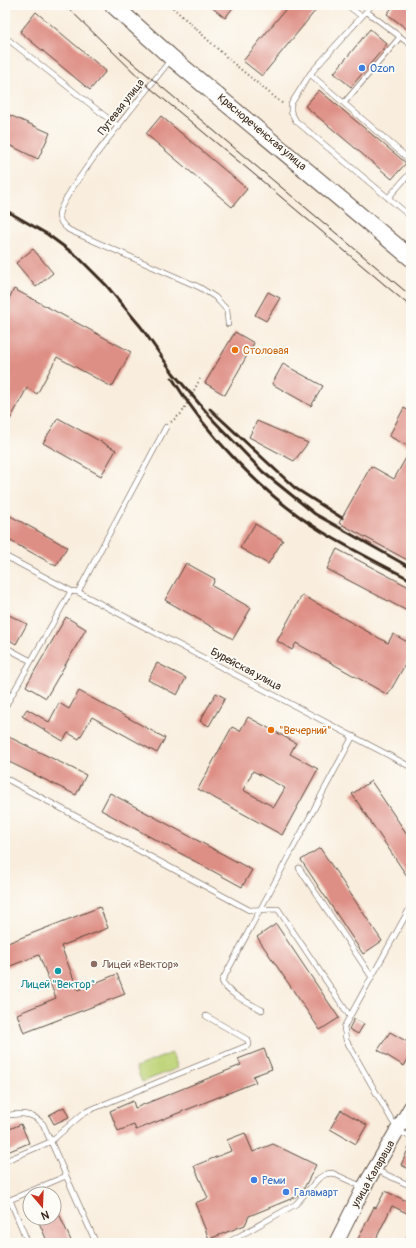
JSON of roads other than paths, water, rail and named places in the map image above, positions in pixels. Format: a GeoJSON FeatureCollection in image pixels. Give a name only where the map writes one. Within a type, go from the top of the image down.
{"type":"FeatureCollection","features":[{"type":"Feature","properties":{"kind":"main road","name":"Краснореченская улица"},"geometry":{"type":"LineString","coordinates":[[114,5],[172,58],[411,258]]}},
{"type":"Feature","properties":{"kind":"street","name":"улица Калараша"},"geometry":{"type":"LineString","coordinates":[[336,1243],[364,1187],[398,1131],[411,1106]]}},
{"type":"Feature","properties":{"kind":"lane"},"geometry":{"type":"LineString","coordinates":[[347,5],[361,16]]}},
{"type":"Feature","properties":{"kind":"lane"},"geometry":{"type":"LineString","coordinates":[[372,5],[310,74],[292,104],[291,112],[296,121],[411,217]]}},
{"type":"Feature","properties":{"kind":"lane"},"geometry":{"type":"LineString","coordinates":[[366,11],[411,45]]}},
{"type":"Feature","properties":{"kind":"lane"},"geometry":{"type":"LineString","coordinates":[[344,103],[400,36]]}},
{"type":"Feature","properties":{"kind":"lane"},"geometry":{"type":"LineString","coordinates":[[5,37],[119,127]]}},
{"type":"Feature","properties":{"kind":"lane","name":"Путевая улица"},"geometry":{"type":"LineString","coordinates":[[172,58],[86,169],[62,207],[59,216],[66,228],[199,287],[215,297],[227,310],[228,324]]}},
{"type":"Feature","properties":{"kind":"lane"},"geometry":{"type":"LineString","coordinates":[[310,74],[411,161]]}},
{"type":"Feature","properties":{"kind":"lane"},"geometry":{"type":"LineString","coordinates":[[388,198],[411,172]]}},
{"type":"Feature","properties":{"kind":"lane"},"geometry":{"type":"LineString","coordinates":[[78,592],[166,427]]}},
{"type":"Feature","properties":{"kind":"lane","name":"Бурейская улица"},"geometry":{"type":"LineString","coordinates":[[5,556],[71,591],[78,592],[411,767]]}},
{"type":"Feature","properties":{"kind":"lane"},"geometry":{"type":"LineString","coordinates":[[5,707],[71,591]]}},
{"type":"Feature","properties":{"kind":"lane"},"geometry":{"type":"LineString","coordinates":[[5,647],[31,661]]}},
{"type":"Feature","properties":{"kind":"lane"},"geometry":{"type":"LineString","coordinates":[[262,1010],[223,986],[222,981],[353,736]]}},
{"type":"Feature","properties":{"kind":"lane"},"geometry":{"type":"LineString","coordinates":[[5,778],[249,910],[278,909],[349,1015]]}},
{"type":"Feature","properties":{"kind":"lane"},"geometry":{"type":"LineString","coordinates":[[299,868],[372,976]]}},
{"type":"Feature","properties":{"kind":"lane"},"geometry":{"type":"LineString","coordinates":[[411,906],[349,1015],[344,1027],[346,1040],[398,1131],[411,1137]]}},
{"type":"Feature","properties":{"kind":"lane"},"geometry":{"type":"LineString","coordinates":[[5,1161],[50,1142],[85,1112],[249,1046],[248,1040],[206,1016]]}},
{"type":"Feature","properties":{"kind":"lane"},"geometry":{"type":"LineString","coordinates":[[5,1116],[20,1113],[30,1115],[38,1118],[43,1124],[96,1243]]}},
{"type":"Feature","properties":{"kind":"lane"},"geometry":{"type":"LineString","coordinates":[[375,1169],[411,1186]]}},
{"type":"Feature","properties":{"kind":"lane"},"geometry":{"type":"LineString","coordinates":[[228,1243],[296,1204],[320,1178],[326,1174],[332,1173],[364,1187]]}},
{"type":"Feature","properties":{"kind":"lane"},"geometry":{"type":"LineString","coordinates":[[28,1243],[7,1201],[66,1176]]}},
{"type":"Feature","properties":{"kind":"lane"},"geometry":{"type":"LineString","coordinates":[[406,1243],[411,1234]]}},
{"type":"Feature","properties":{"kind":"tram line"},"geometry":{"type":"LineString","coordinates":[[65,5],[149,87],[411,307]]}},
{"type":"Feature","properties":{"kind":"tram line"},"geometry":{"type":"LineString","coordinates":[[120,52],[411,296]]}},
{"type":"Feature","properties":{"kind":"railway"},"geometry":{"type":"LineString","coordinates":[[5,210],[47,234],[78,257],[106,285],[141,327],[173,373],[214,421],[263,472],[315,514],[411,568]]}},
{"type":"Feature","properties":{"kind":"railway"},"geometry":{"type":"LineString","coordinates":[[172,378],[202,421],[219,442],[278,500],[300,517],[332,538],[411,580]]}},
{"type":"Feature","properties":{"kind":"railway"},"geometry":{"type":"LineString","coordinates":[[210,409],[295,488],[342,518]]}},
{"type":"Feature","properties":{"kind":"place","name":"Ozon"},"geometry":{"type":"Point","coordinates":[362,68]}},
{"type":"Feature","properties":{"kind":"place","name":"Столовая"},"geometry":{"type":"Point","coordinates":[235,350]}},
{"type":"Feature","properties":{"kind":"place","name":"\"Вечерний\""},"geometry":{"type":"Point","coordinates":[271,730]}},
{"type":"Feature","properties":{"kind":"place","name":"Лицей «Вектор»"},"geometry":{"type":"Point","coordinates":[94,964]}},
{"type":"Feature","properties":{"kind":"place","name":"Лицей \"Вектор\""},"geometry":{"type":"Point","coordinates":[58,971]}},
{"type":"Feature","properties":{"kind":"place","name":"Реми"},"geometry":{"type":"Point","coordinates":[254,1180]}},
{"type":"Feature","properties":{"kind":"place","name":"Галамарт"},"geometry":{"type":"Point","coordinates":[286,1192]}}]}
